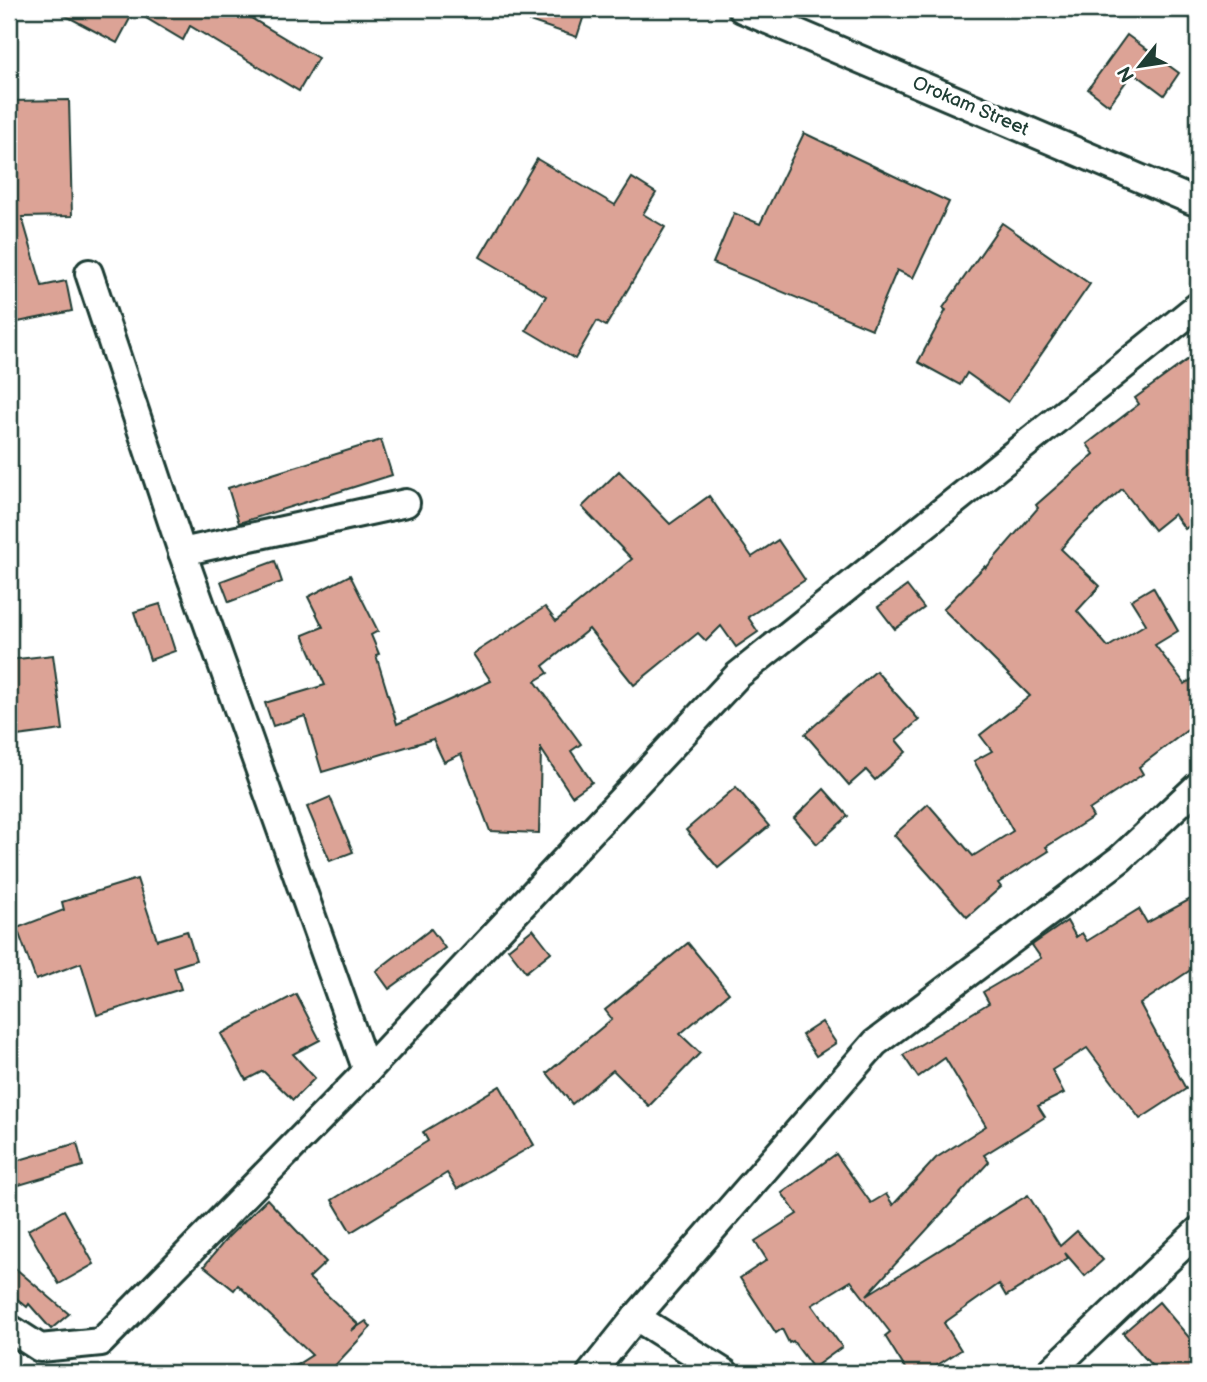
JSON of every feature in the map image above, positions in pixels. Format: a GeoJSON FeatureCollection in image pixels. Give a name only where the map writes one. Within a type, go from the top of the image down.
{"type":"FeatureCollection","features":[{"type":"Feature","properties":{"kind":"street","name":"Orokam Street"},"geometry":{"type":"LineString","coordinates":[[742,9],[1198,203]]}},
{"type":"Feature","properties":{"kind":"street"},"geometry":{"type":"LineString","coordinates":[[89,273],[182,552],[367,1071]]}},
{"type":"Feature","properties":{"kind":"street"},"geometry":{"type":"LineString","coordinates":[[9,1328],[40,1348],[101,1342],[367,1071],[737,676],[1198,306]]}},
{"type":"Feature","properties":{"kind":"street"},"geometry":{"type":"LineString","coordinates":[[182,552],[406,503]]}},
{"type":"Feature","properties":{"kind":"street"},"geometry":{"type":"LineString","coordinates":[[591,1373],[636,1317],[875,1043],[1120,859],[1198,786]]}},
{"type":"Feature","properties":{"kind":"street"},"geometry":{"type":"LineString","coordinates":[[1049,1373],[1198,1231]]}},
{"type":"Feature","properties":{"kind":"street"},"geometry":{"type":"LineString","coordinates":[[636,1317],[725,1373]]}},
{"type":"Feature","properties":{"kind":"building"},"geometry":{"type":"Polygon","coordinates":[[[53,9],[236,9],[318,58],[299,91],[190,26],[183,40],[134,11],[117,43],[53,9]]]}},
{"type":"Feature","properties":{"kind":"building"},"geometry":{"type":"Polygon","coordinates":[[[507,9],[586,9],[577,37],[506,13],[507,9]]]}},
{"type":"Feature","properties":{"kind":"building"},"geometry":{"type":"Polygon","coordinates":[[[1127,35],[1179,73],[1164,95],[1133,72],[1109,105],[1088,89],[1127,35]]]}},
{"type":"Feature","properties":{"kind":"building"},"geometry":{"type":"Polygon","coordinates":[[[69,100],[72,216],[22,217],[42,286],[66,281],[72,311],[18,322],[9,273],[9,101],[69,100]]]}},
{"type":"Feature","properties":{"kind":"building"},"geometry":{"type":"Polygon","coordinates":[[[804,133],[949,202],[913,278],[897,270],[872,329],[713,263],[734,213],[760,224],[804,133]]]}},
{"type":"Feature","properties":{"kind":"building"},"geometry":{"type":"Polygon","coordinates":[[[537,159],[615,205],[632,178],[656,193],[643,214],[665,227],[606,326],[597,321],[575,359],[526,330],[546,296],[480,257],[537,159]]]}},
{"type":"Feature","properties":{"kind":"building"},"geometry":{"type":"Polygon","coordinates":[[[1002,223],[1090,284],[1008,402],[967,373],[960,385],[918,362],[946,310],[943,308],[1002,223]]]}},
{"type":"Feature","properties":{"kind":"building"},"geometry":{"type":"Polygon","coordinates":[[[1198,352],[1198,519],[1185,529],[1174,514],[1154,530],[1122,489],[1078,529],[1061,549],[1100,586],[1077,611],[1108,647],[1146,624],[1131,600],[1153,587],[1178,631],[1155,645],[1185,684],[1198,675],[1198,722],[1139,767],[1143,774],[1089,810],[1093,817],[1046,847],[1049,851],[998,883],[1001,887],[967,917],[894,835],[928,804],[973,856],[1013,831],[974,761],[992,751],[980,735],[1030,696],[943,609],[985,566],[986,568],[1038,508],[1036,505],[1094,454],[1087,444],[1139,404],[1135,398],[1198,352]]]}},
{"type":"Feature","properties":{"kind":"building"},"geometry":{"type":"Polygon","coordinates":[[[381,440],[392,475],[239,523],[228,488],[381,440]]]}},
{"type":"Feature","properties":{"kind":"building"},"geometry":{"type":"Polygon","coordinates":[[[619,471],[670,524],[709,496],[752,557],[778,540],[805,580],[748,617],[758,632],[736,647],[721,626],[706,641],[698,633],[634,685],[589,629],[543,666],[548,673],[535,681],[581,744],[571,751],[592,782],[572,796],[541,749],[539,833],[490,831],[461,754],[444,762],[433,739],[322,772],[305,716],[273,726],[265,703],[325,685],[303,635],[323,627],[308,597],[350,575],[378,631],[371,635],[379,654],[376,655],[397,724],[491,681],[473,654],[545,607],[556,621],[632,559],[582,507],[619,471]]]}},
{"type":"Feature","properties":{"kind":"building"},"geometry":{"type":"Polygon","coordinates":[[[275,561],[282,582],[229,602],[221,581],[275,561]]]}},
{"type":"Feature","properties":{"kind":"building"},"geometry":{"type":"Polygon","coordinates":[[[907,586],[924,608],[895,629],[878,607],[907,586]]]}},
{"type":"Feature","properties":{"kind":"building"},"geometry":{"type":"Polygon","coordinates":[[[160,604],[175,651],[150,660],[134,612],[160,604]]]}},
{"type":"Feature","properties":{"kind":"building"},"geometry":{"type":"Polygon","coordinates":[[[53,655],[63,730],[9,737],[9,660],[53,655]]]}},
{"type":"Feature","properties":{"kind":"building"},"geometry":{"type":"Polygon","coordinates":[[[876,671],[919,720],[896,740],[906,752],[875,780],[866,770],[849,785],[805,734],[876,671]]]}},
{"type":"Feature","properties":{"kind":"building"},"geometry":{"type":"Polygon","coordinates":[[[736,787],[769,826],[718,868],[686,830],[736,787]]]}},
{"type":"Feature","properties":{"kind":"building"},"geometry":{"type":"Polygon","coordinates":[[[824,789],[848,816],[817,844],[794,818],[824,789]]]}},
{"type":"Feature","properties":{"kind":"building"},"geometry":{"type":"Polygon","coordinates":[[[330,797],[353,852],[330,861],[307,807],[330,797]]]}},
{"type":"Feature","properties":{"kind":"building"},"geometry":{"type":"Polygon","coordinates":[[[137,879],[157,940],[187,931],[196,960],[174,967],[181,989],[97,1015],[81,963],[36,980],[17,928],[64,910],[62,902],[137,879]]]}},
{"type":"Feature","properties":{"kind":"building"},"geometry":{"type":"Polygon","coordinates":[[[1198,895],[1198,965],[1140,1004],[1186,1089],[1140,1119],[1087,1048],[1052,1070],[1064,1093],[1038,1106],[1045,1117],[984,1155],[989,1162],[867,1295],[1028,1195],[1060,1246],[1077,1231],[1103,1260],[1085,1276],[1065,1253],[1068,1258],[1006,1296],[999,1284],[944,1323],[961,1350],[925,1373],[908,1373],[885,1336],[890,1332],[851,1281],[812,1305],[842,1347],[813,1368],[793,1341],[789,1343],[782,1329],[776,1333],[740,1278],[767,1260],[755,1241],[797,1214],[782,1193],[836,1154],[871,1203],[886,1194],[893,1205],[936,1158],[986,1126],[945,1058],[918,1077],[903,1055],[989,1003],[983,992],[1041,958],[1032,945],[1067,921],[1076,937],[1082,933],[1087,941],[1139,909],[1147,923],[1198,895]]]}},
{"type":"Feature","properties":{"kind":"building"},"geometry":{"type":"Polygon","coordinates":[[[431,929],[445,948],[389,989],[376,971],[431,929]]]}},
{"type":"Feature","properties":{"kind":"building"},"geometry":{"type":"Polygon","coordinates":[[[533,929],[551,952],[526,972],[508,949],[533,929]]]}},
{"type":"Feature","properties":{"kind":"building"},"geometry":{"type":"Polygon","coordinates":[[[688,943],[729,993],[680,1034],[700,1053],[649,1106],[613,1070],[572,1104],[547,1073],[612,1019],[605,1010],[688,943]]]}},
{"type":"Feature","properties":{"kind":"building"},"geometry":{"type":"Polygon","coordinates":[[[296,994],[320,1040],[293,1054],[315,1078],[293,1100],[263,1071],[246,1080],[221,1034],[296,994]]]}},
{"type":"Feature","properties":{"kind":"building"},"geometry":{"type":"Polygon","coordinates":[[[822,1022],[836,1043],[816,1056],[802,1035],[822,1022]]]}},
{"type":"Feature","properties":{"kind":"building"},"geometry":{"type":"Polygon","coordinates":[[[500,1086],[534,1145],[457,1189],[447,1173],[351,1232],[332,1200],[428,1141],[423,1132],[500,1086]]]}},
{"type":"Feature","properties":{"kind":"building"},"geometry":{"type":"Polygon","coordinates":[[[77,1143],[83,1166],[9,1188],[9,1163],[77,1143]]]}},
{"type":"Feature","properties":{"kind":"building"},"geometry":{"type":"Polygon","coordinates":[[[267,1199],[326,1262],[309,1278],[358,1324],[351,1331],[366,1321],[371,1327],[328,1373],[284,1373],[312,1355],[238,1285],[234,1290],[204,1266],[228,1237],[267,1199]]]}},
{"type":"Feature","properties":{"kind":"building"},"geometry":{"type":"Polygon","coordinates":[[[64,1210],[94,1264],[59,1284],[28,1230],[64,1210]]]}},
{"type":"Feature","properties":{"kind":"building"},"geometry":{"type":"Polygon","coordinates":[[[9,1263],[69,1314],[51,1329],[29,1304],[27,1307],[9,1292],[9,1263]]]}},
{"type":"Feature","properties":{"kind":"building"},"geometry":{"type":"Polygon","coordinates":[[[1159,1302],[1198,1348],[1198,1373],[1158,1373],[1123,1333],[1159,1302]]]}}]}
